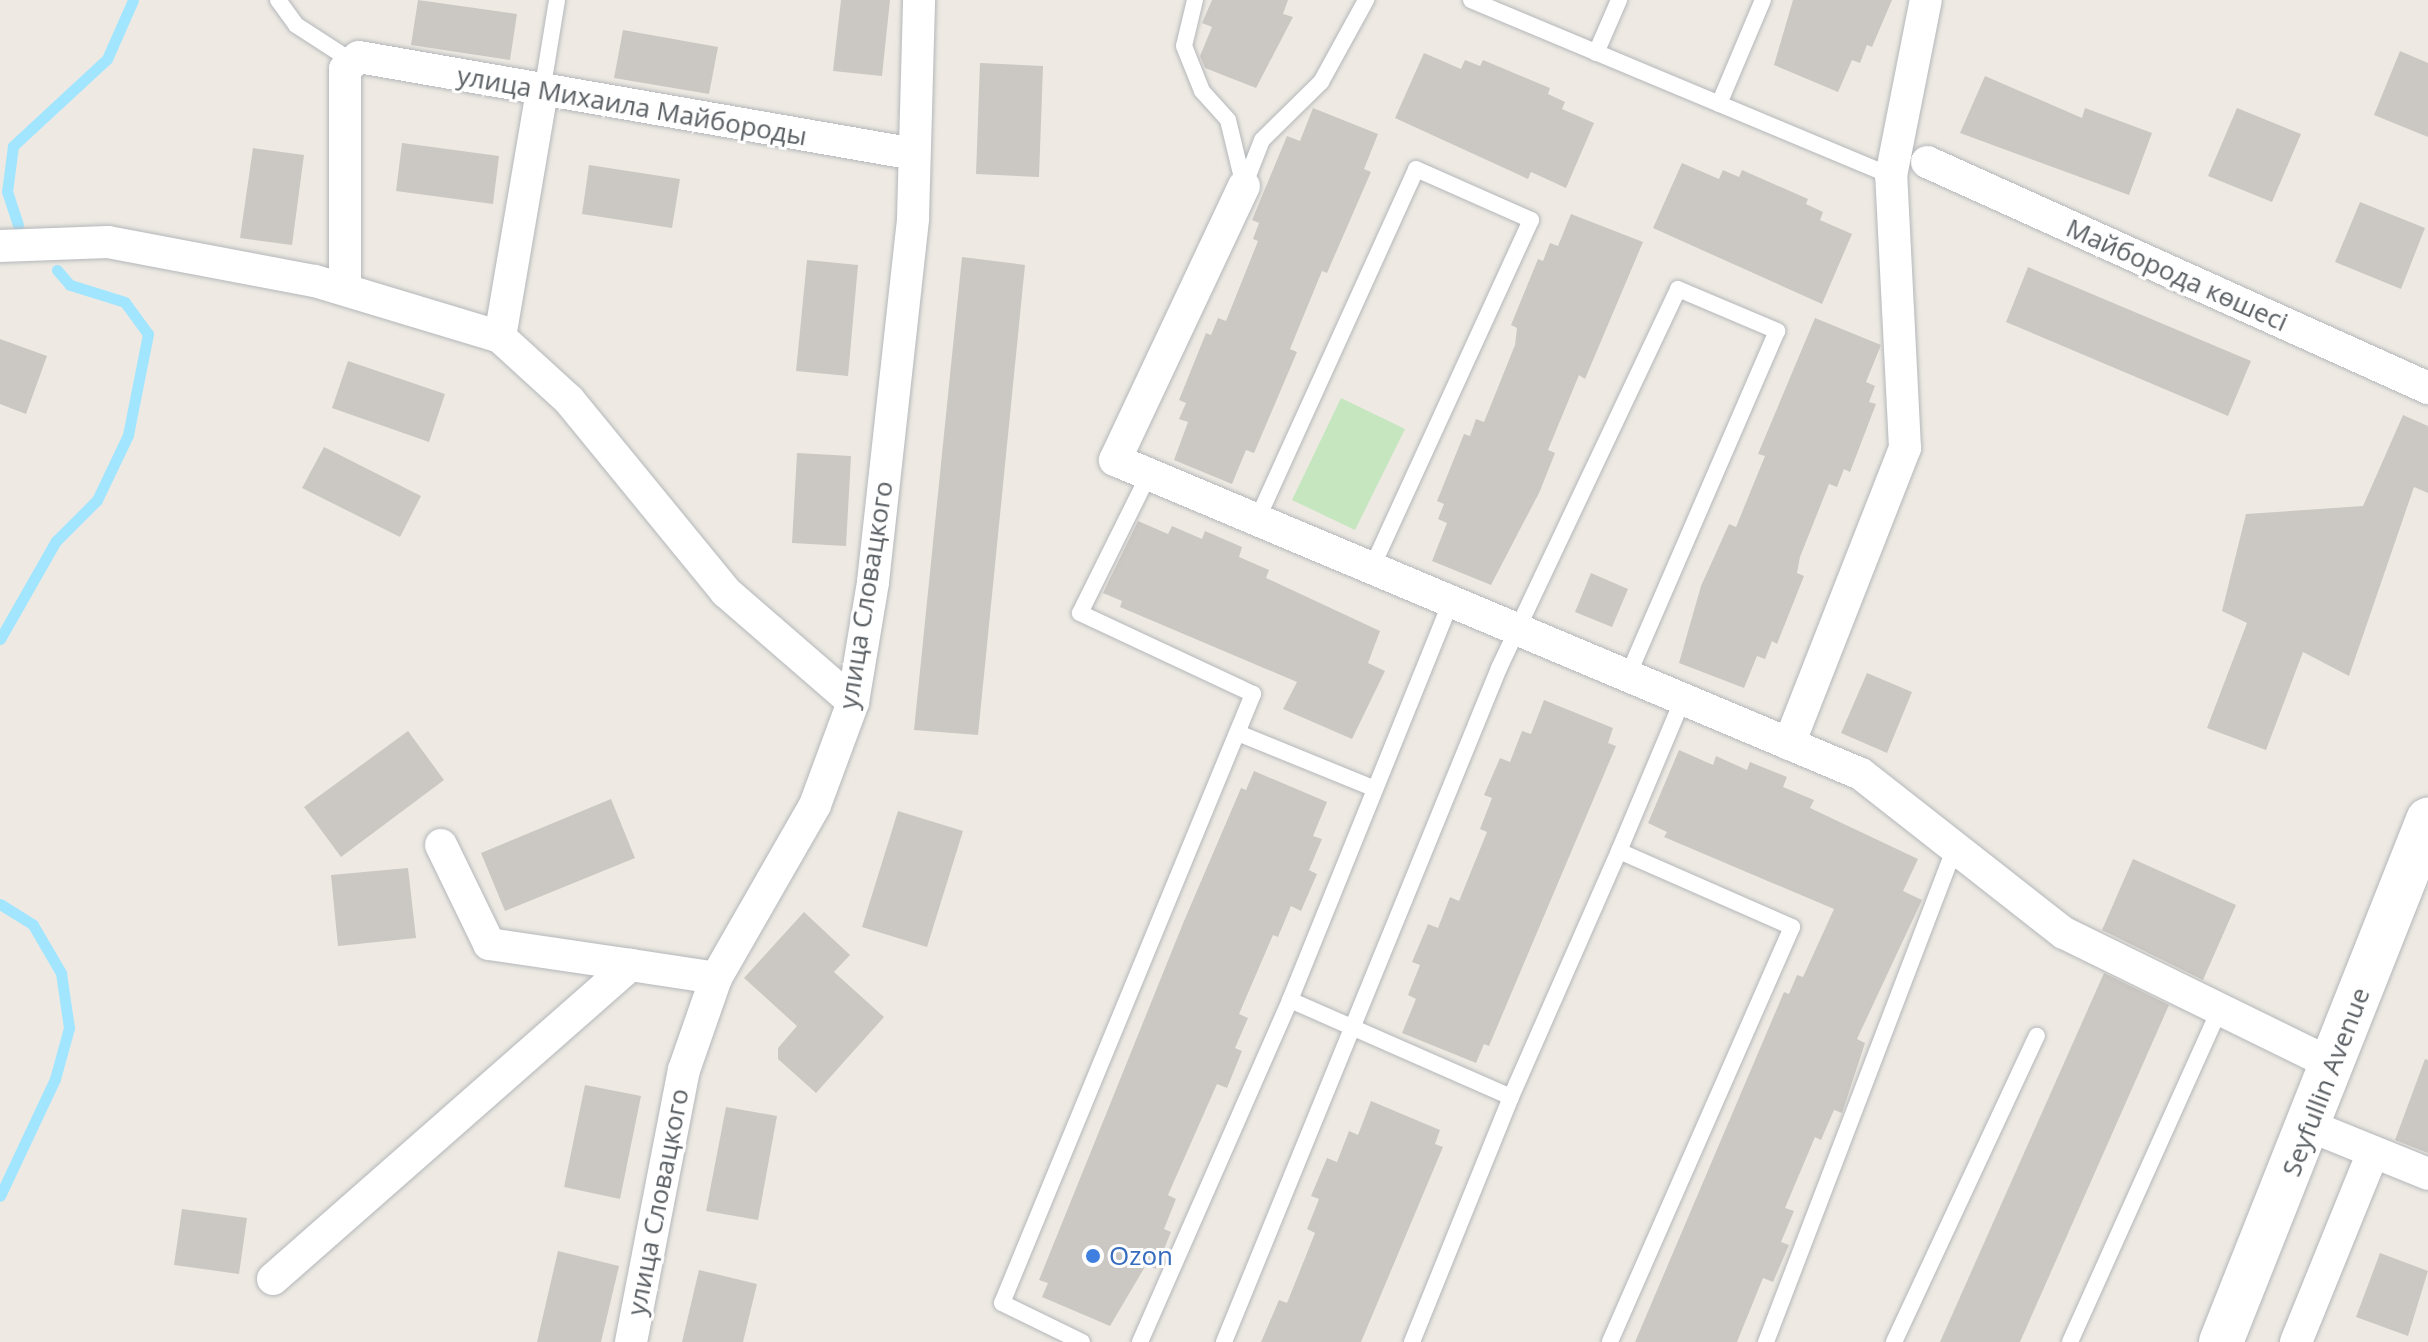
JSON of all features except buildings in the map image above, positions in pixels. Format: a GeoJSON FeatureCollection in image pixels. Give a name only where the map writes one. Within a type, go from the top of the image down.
{"type":"FeatureCollection","features":[{"type":"Feature","properties":{"kind":"main road","name":"Seyfullin Avenue"},"geometry":{"type":"LineString","coordinates":[[2221,1342],[2310,1126],[2428,820]]}},
{"type":"Feature","properties":{"kind":"street","name":"улица Словацкого"},"geometry":{"type":"LineString","coordinates":[[631,1342],[684,1070],[716,978],[815,805],[853,702],[875,566],[914,154],[919,0]]}},
{"type":"Feature","properties":{"kind":"street"},"geometry":{"type":"LineString","coordinates":[[1789,744],[1905,448],[1891,176],[1926,0]]}},
{"type":"Feature","properties":{"kind":"street","name":"улица Михаила Майбороды"},"geometry":{"type":"LineString","coordinates":[[350,60],[914,154]]}},
{"type":"Feature","properties":{"kind":"street"},"geometry":{"type":"LineString","coordinates":[[345,288],[350,60]]}},
{"type":"Feature","properties":{"kind":"street"},"geometry":{"type":"LineString","coordinates":[[500,337],[542,92]]}},
{"type":"Feature","properties":{"kind":"street","name":"Майборода көшесі"},"geometry":{"type":"LineString","coordinates":[[1927,162],[2428,388]]}},
{"type":"Feature","properties":{"kind":"street"},"geometry":{"type":"LineString","coordinates":[[1244,186],[1115,460],[1450,604],[1861,774],[1954,850],[2064,933],[2218,1013],[2334,1065]]}},
{"type":"Feature","properties":{"kind":"street"},"geometry":{"type":"LineString","coordinates":[[0,246],[108,242],[345,288],[500,337],[569,400],[726,592],[853,702]]}},
{"type":"Feature","properties":{"kind":"street"},"geometry":{"type":"LineString","coordinates":[[441,845],[489,944],[716,978]]}},
{"type":"Feature","properties":{"kind":"street"},"geometry":{"type":"LineString","coordinates":[[273,1279],[631,965]]}},
{"type":"Feature","properties":{"kind":"street"},"geometry":{"type":"LineString","coordinates":[[2310,1126],[2428,1174]]}},
{"type":"Feature","properties":{"kind":"street"},"geometry":{"type":"LineString","coordinates":[[2296,1342],[2373,1152]]}},
{"type":"Feature","properties":{"kind":"lane"},"geometry":{"type":"LineString","coordinates":[[278,0],[296,25],[350,60]]}},
{"type":"Feature","properties":{"kind":"lane"},"geometry":{"type":"LineString","coordinates":[[542,92],[557,0]]}},
{"type":"Feature","properties":{"kind":"lane"},"geometry":{"type":"LineString","coordinates":[[1195,0],[1184,46],[1202,91],[1228,120],[1244,186]]}},
{"type":"Feature","properties":{"kind":"lane"},"geometry":{"type":"LineString","coordinates":[[1244,186],[1262,140],[1321,82],[1366,0]]}},
{"type":"Feature","properties":{"kind":"lane"},"geometry":{"type":"LineString","coordinates":[[1471,0],[1891,176]]}},
{"type":"Feature","properties":{"kind":"lane"},"geometry":{"type":"LineString","coordinates":[[1596,53],[1619,0]]}},
{"type":"Feature","properties":{"kind":"lane"},"geometry":{"type":"LineString","coordinates":[[1719,104],[1763,0]]}},
{"type":"Feature","properties":{"kind":"lane"},"geometry":{"type":"LineString","coordinates":[[1257,520],[1416,169],[1531,220],[1372,568]]}},
{"type":"Feature","properties":{"kind":"lane"},"geometry":{"type":"LineString","coordinates":[[1224,1342],[1516,629],[1678,289],[1777,331],[1628,676]]}},
{"type":"Feature","properties":{"kind":"lane"},"geometry":{"type":"LineString","coordinates":[[1082,1342],[1002,1303],[1253,694],[1080,613],[1148,476]]}},
{"type":"Feature","properties":{"kind":"lane"},"geometry":{"type":"LineString","coordinates":[[1140,1342],[1290,1000],[1450,604]]}},
{"type":"Feature","properties":{"kind":"lane"},"geometry":{"type":"LineString","coordinates":[[1412,1342],[1511,1097],[1683,699]]}},
{"type":"Feature","properties":{"kind":"lane"},"geometry":{"type":"LineString","coordinates":[[1238,733],[1375,789]]}},
{"type":"Feature","properties":{"kind":"lane"},"geometry":{"type":"LineString","coordinates":[[1766,1342],[1954,850]]}},
{"type":"Feature","properties":{"kind":"lane"},"geometry":{"type":"LineString","coordinates":[[1610,1342],[1792,927],[1619,851]]}},
{"type":"Feature","properties":{"kind":"lane"},"geometry":{"type":"LineString","coordinates":[[1290,1000],[1511,1097]]}},
{"type":"Feature","properties":{"kind":"lane"},"geometry":{"type":"LineString","coordinates":[[2070,1342],[2218,1013]]}},
{"type":"Feature","properties":{"kind":"lane"},"geometry":{"type":"LineString","coordinates":[[1894,1342],[2037,1036]]}},
{"type":"Feature","properties":{"kind":"green space"},"geometry":{"type":"Polygon","coordinates":[[[1341,398],[1405,429],[1355,530],[1292,500],[1341,398]]]}},
{"type":"Feature","properties":{"kind":"waterway"},"geometry":{"type":"LineString","coordinates":[[18,225],[7,192],[13,146],[107,59],[133,0]]}},
{"type":"Feature","properties":{"kind":"waterway"},"geometry":{"type":"LineString","coordinates":[[0,639],[56,541],[97,500],[128,435],[148,334],[125,302],[70,285],[57,270]]}},
{"type":"Feature","properties":{"kind":"waterway"},"geometry":{"type":"LineString","coordinates":[[0,904],[33,925],[61,973],[69,1028],[55,1079],[0,1196]]}},
{"type":"Feature","properties":{"kind":"place","name":"Ozon"},"geometry":{"type":"Point","coordinates":[1093,1256]}}]}
